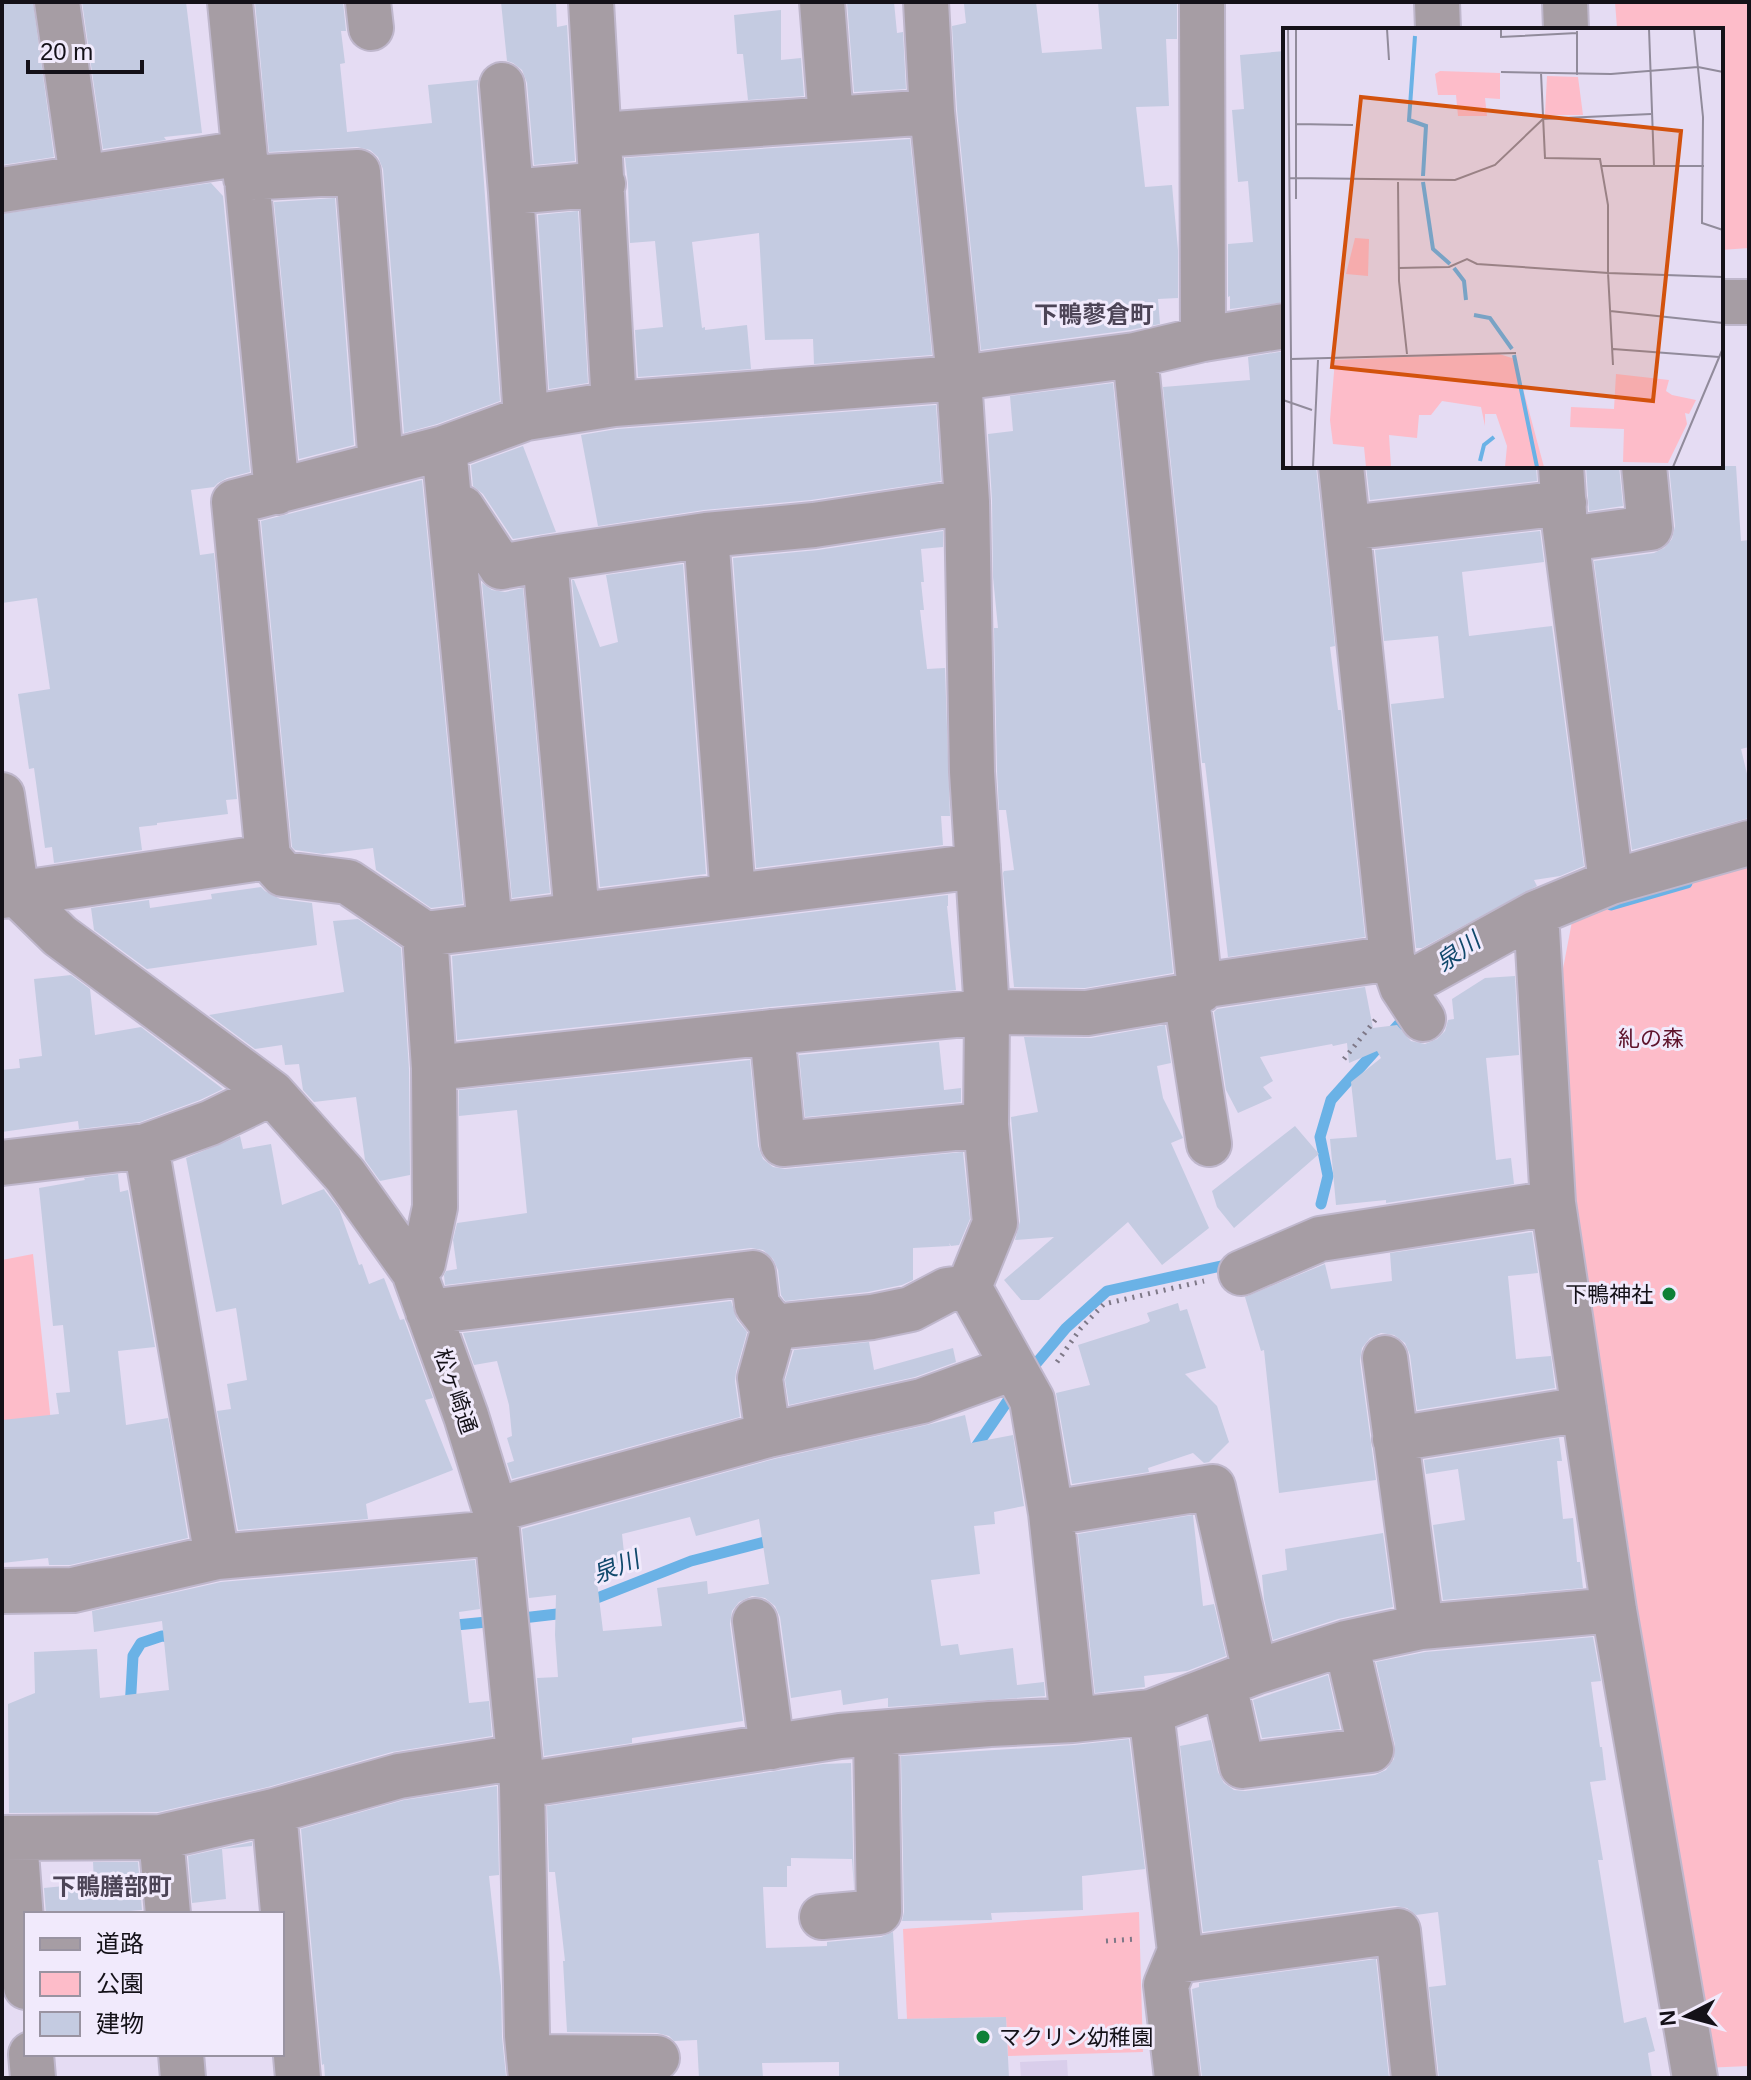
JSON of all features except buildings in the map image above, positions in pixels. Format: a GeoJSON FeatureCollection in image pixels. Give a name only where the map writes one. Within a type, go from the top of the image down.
{"type":"FeatureCollection","features":[{"type":"Feature","properties":{"kind":"street"},"geometry":{"type":"LineString","coordinates":[[57,2],[82,177]]}},
{"type":"Feature","properties":{"kind":"street"},"geometry":{"type":"LineString","coordinates":[[230,2],[277,492]]}},
{"type":"Feature","properties":{"kind":"street"},"geometry":{"type":"LineString","coordinates":[[591,2],[614,404]]}},
{"type":"Feature","properties":{"kind":"street"},"geometry":{"type":"LineString","coordinates":[[822,2],[831,119]]}},
{"type":"Feature","properties":{"kind":"street"},"geometry":{"type":"LineString","coordinates":[[926,2],[932,112],[959,378],[967,502],[972,772],[987,1012],[986,1125],[995,1223],[969,1287]]}},
{"type":"Feature","properties":{"kind":"street"},"geometry":{"type":"LineString","coordinates":[[1202,2],[1203,339]]}},
{"type":"Feature","properties":{"kind":"street"},"geometry":{"type":"LineString","coordinates":[[1437,2],[1438,28]]}},
{"type":"Feature","properties":{"kind":"street"},"geometry":{"type":"LineString","coordinates":[[1565,2],[1566,28]]}},
{"type":"Feature","properties":{"kind":"street"},"geometry":{"type":"LineString","coordinates":[[502,85],[526,418]]}},
{"type":"Feature","properties":{"kind":"street"},"geometry":{"type":"LineString","coordinates":[[600,135],[932,112]]}},
{"type":"Feature","properties":{"kind":"street"},"geometry":{"type":"LineString","coordinates":[[2,190],[82,177],[245,165],[358,172],[381,464]]}},
{"type":"Feature","properties":{"kind":"street"},"geometry":{"type":"LineString","coordinates":[[511,192],[603,184]]}},
{"type":"Feature","properties":{"kind":"street"},"geometry":{"type":"LineString","coordinates":[[1723,302],[1749,302]]}},
{"type":"Feature","properties":{"kind":"street"},"geometry":{"type":"LineString","coordinates":[[978,866],[425,934],[348,882],[283,874],[268,857],[234,502],[444,448],[526,418],[614,404],[959,378],[1135,355],[1203,339],[1283,326]]}},
{"type":"Feature","properties":{"kind":"street"},"geometry":{"type":"LineString","coordinates":[[1135,355],[1209,1144]]}},
{"type":"Feature","properties":{"kind":"street"},"geometry":{"type":"LineString","coordinates":[[444,448],[490,926]]}},
{"type":"Feature","properties":{"kind":"street"},"geometry":{"type":"LineString","coordinates":[[1341,468],[1406,988]]}},
{"type":"Feature","properties":{"kind":"street"},"geometry":{"type":"LineString","coordinates":[[1348,528],[1564,503],[1650,528],[1644,468]]}},
{"type":"Feature","properties":{"kind":"street"},"geometry":{"type":"LineString","coordinates":[[450,507],[462,508],[501,567],[706,535],[814,525],[967,502]]}},
{"type":"Feature","properties":{"kind":"street"},"geometry":{"type":"LineString","coordinates":[[1564,503],[1611,882]]}},
{"type":"Feature","properties":{"kind":"street"},"geometry":{"type":"LineString","coordinates":[[706,535],[733,895]]}},
{"type":"Feature","properties":{"kind":"street"},"geometry":{"type":"LineString","coordinates":[[545,559],[577,915]]}},
{"type":"Feature","properties":{"kind":"street"},"geometry":{"type":"LineString","coordinates":[[2,795],[10,895],[268,857]]}},
{"type":"Feature","properties":{"kind":"street"},"geometry":{"type":"LineString","coordinates":[[434,1068],[987,1012],[1087,1013],[1193,994],[1207,985],[1406,988],[1537,929],[1611,882],[1749,843]]}},
{"type":"Feature","properties":{"kind":"street","name":"松ヶ崎通"},"geometry":{"type":"LineString","coordinates":[[10,895],[60,936],[272,1093],[345,1175],[421,1292],[466,1416],[495,1521],[521,1771],[530,2068]]}},
{"type":"Feature","properties":{"kind":"street"},"geometry":{"type":"LineString","coordinates":[[1537,929],[1553,1203],[1614,1610],[1695,2078]]}},
{"type":"Feature","properties":{"kind":"street"},"geometry":{"type":"LineString","coordinates":[[425,934],[434,1068],[435,1207],[423,1263],[421,1292],[753,1273],[757,1305],[774,1327]]}},
{"type":"Feature","properties":{"kind":"street"},"geometry":{"type":"LineString","coordinates":[[772,1032],[783,1144],[986,1125]]}},
{"type":"Feature","properties":{"kind":"street"},"geometry":{"type":"LineString","coordinates":[[2,1163],[146,1146],[210,1123],[272,1093]]}},
{"type":"Feature","properties":{"kind":"street"},"geometry":{"type":"LineString","coordinates":[[146,1146],[217,1557]]}},
{"type":"Feature","properties":{"kind":"street"},"geometry":{"type":"LineString","coordinates":[[1241,1273],[1320,1239],[1553,1203]]}},
{"type":"Feature","properties":{"kind":"street"},"geometry":{"type":"LineString","coordinates":[[774,1327],[872,1317],[911,1309],[947,1290],[969,1287]]}},
{"type":"Feature","properties":{"kind":"street"},"geometry":{"type":"LineString","coordinates":[[969,1287],[1026,1392],[1051,1513],[1073,1720]]}},
{"type":"Feature","properties":{"kind":"street"},"geometry":{"type":"LineString","coordinates":[[768,1435],[760,1378],[774,1327]]}},
{"type":"Feature","properties":{"kind":"street"},"geometry":{"type":"LineString","coordinates":[[1385,1358],[1421,1627]]}},
{"type":"Feature","properties":{"kind":"street"},"geometry":{"type":"LineString","coordinates":[[2,1591],[73,1590],[217,1557],[495,1521],[768,1435],[922,1401],[1026,1392]]}},
{"type":"Feature","properties":{"kind":"street"},"geometry":{"type":"LineString","coordinates":[[1395,1439],[1584,1409]]}},
{"type":"Feature","properties":{"kind":"street"},"geometry":{"type":"LineString","coordinates":[[1051,1513],[1213,1487],[1239,1678],[1242,1766],[1371,1750],[1346,1643]]}},
{"type":"Feature","properties":{"kind":"street"},"geometry":{"type":"LineString","coordinates":[[24,1969],[9,1838],[161,1837],[274,1811],[399,1776],[521,1771],[772,1747],[840,1736],[1151,1712],[1239,1678],[1346,1643],[1421,1627],[1614,1610]]}},
{"type":"Feature","properties":{"kind":"street"},"geometry":{"type":"LineString","coordinates":[[755,1621],[772,1747]]}},
{"type":"Feature","properties":{"kind":"street"},"geometry":{"type":"LineString","coordinates":[[1151,1712],[1180,1951],[1166,1985],[1177,2078]]}},
{"type":"Feature","properties":{"kind":"street"},"geometry":{"type":"LineString","coordinates":[[822,1917],[879,1912],[876,1734]]}},
{"type":"Feature","properties":{"kind":"street"},"geometry":{"type":"LineString","coordinates":[[274,1811],[283,1912]]}},
{"type":"Feature","properties":{"kind":"street"},"geometry":{"type":"LineString","coordinates":[[161,1837],[168,1912]]}},
{"type":"Feature","properties":{"kind":"street"},"geometry":{"type":"LineString","coordinates":[[284,1922],[298,2078]]}},
{"type":"Feature","properties":{"kind":"street"},"geometry":{"type":"LineString","coordinates":[[1176,1961],[1398,1931],[1414,2078]]}},
{"type":"Feature","properties":{"kind":"street"},"geometry":{"type":"LineString","coordinates":[[31,2056],[33,2078]]}},
{"type":"Feature","properties":{"kind":"street"},"geometry":{"type":"LineString","coordinates":[[181,2056],[183,2078]]}},
{"type":"Feature","properties":{"kind":"street"},"geometry":{"type":"LineString","coordinates":[[530,2068],[657,2058]]}},
{"type":"Feature","properties":{"kind":"path"},"geometry":{"type":"LineString","coordinates":[[1026,1392],[1038,1385],[1081,1328],[1104,1304],[1241,1273]]}},
{"type":"Feature","properties":{"kind":"shaded area"},"geometry":{"type":"Polygon","coordinates":[[[1067,2060],[1068,2078],[1021,2078],[1020,2062],[1067,2060]]]}},
{"type":"Feature","properties":{"kind":"green space"},"geometry":{"type":"Polygon","coordinates":[[[1615,2],[1749,2],[1749,248],[1723,250],[1723,28],[1617,28],[1615,2]]]}},
{"type":"Feature","properties":{"kind":"green space","name":"糺の森"},"geometry":{"type":"Polygon","coordinates":[[[1749,857],[1749,2066],[1703,2068],[1688,1998],[1629,1550],[1550,1037],[1574,911],[1749,857]]]}},
{"type":"Feature","properties":{"kind":"green space"},"geometry":{"type":"Polygon","coordinates":[[[33,1254],[53,1441],[2,1459],[2,1260],[33,1254]]]}},
{"type":"Feature","properties":{"kind":"green space"},"geometry":{"type":"Polygon","coordinates":[[[1139,1912],[1143,2052],[1008,2056],[1006,2017],[907,2019],[903,1929],[1139,1912]]]}},
{"type":"Feature","properties":{"kind":"waterway","name":"泉川"},"geometry":{"type":"LineString","coordinates":[[1611,905],[1687,883]]}},
{"type":"Feature","properties":{"kind":"waterway","name":"泉川"},"geometry":{"type":"LineString","coordinates":[[1321,1204],[1328,1176],[1320,1137],[1331,1100],[1408,1014]]}},
{"type":"Feature","properties":{"kind":"waterway","name":"泉川"},"geometry":{"type":"LineString","coordinates":[[1029,1372],[1066,1328],[1107,1291],[1230,1264]]}},
{"type":"Feature","properties":{"kind":"waterway","name":"泉川"},"geometry":{"type":"LineString","coordinates":[[971,1454],[1016,1389]]}},
{"type":"Feature","properties":{"kind":"waterway","name":"泉川"},"geometry":{"type":"LineString","coordinates":[[587,1602],[691,1561],[776,1539]]}},
{"type":"Feature","properties":{"kind":"waterway","name":"泉川"},"geometry":{"type":"LineString","coordinates":[[514,1619],[568,1610]]}},
{"type":"Feature","properties":{"kind":"waterway","name":"泉川"},"geometry":{"type":"LineString","coordinates":[[446,1626],[497,1621]]}},
{"type":"Feature","properties":{"kind":"waterway","name":"泉川"},"geometry":{"type":"LineString","coordinates":[[130,1709],[133,1656],[141,1643],[162,1636],[178,1638]]}},
{"type":"Feature","properties":{"kind":"place","name":"下鴨神社"},"geometry":{"type":"Point","coordinates":[1669,1294]}},
{"type":"Feature","properties":{"kind":"place","name":"マクリン幼稚園"},"geometry":{"type":"Point","coordinates":[983,2037]}},
{"type":"Feature","properties":{"kind":"district","name":"下鴨蓼倉町"},"geometry":{"type":"Point","coordinates":[1094,315]}},
{"type":"Feature","properties":{"kind":"district","name":"下鴨膳部町"},"geometry":{"type":"Point","coordinates":[112,1887]}}]}
